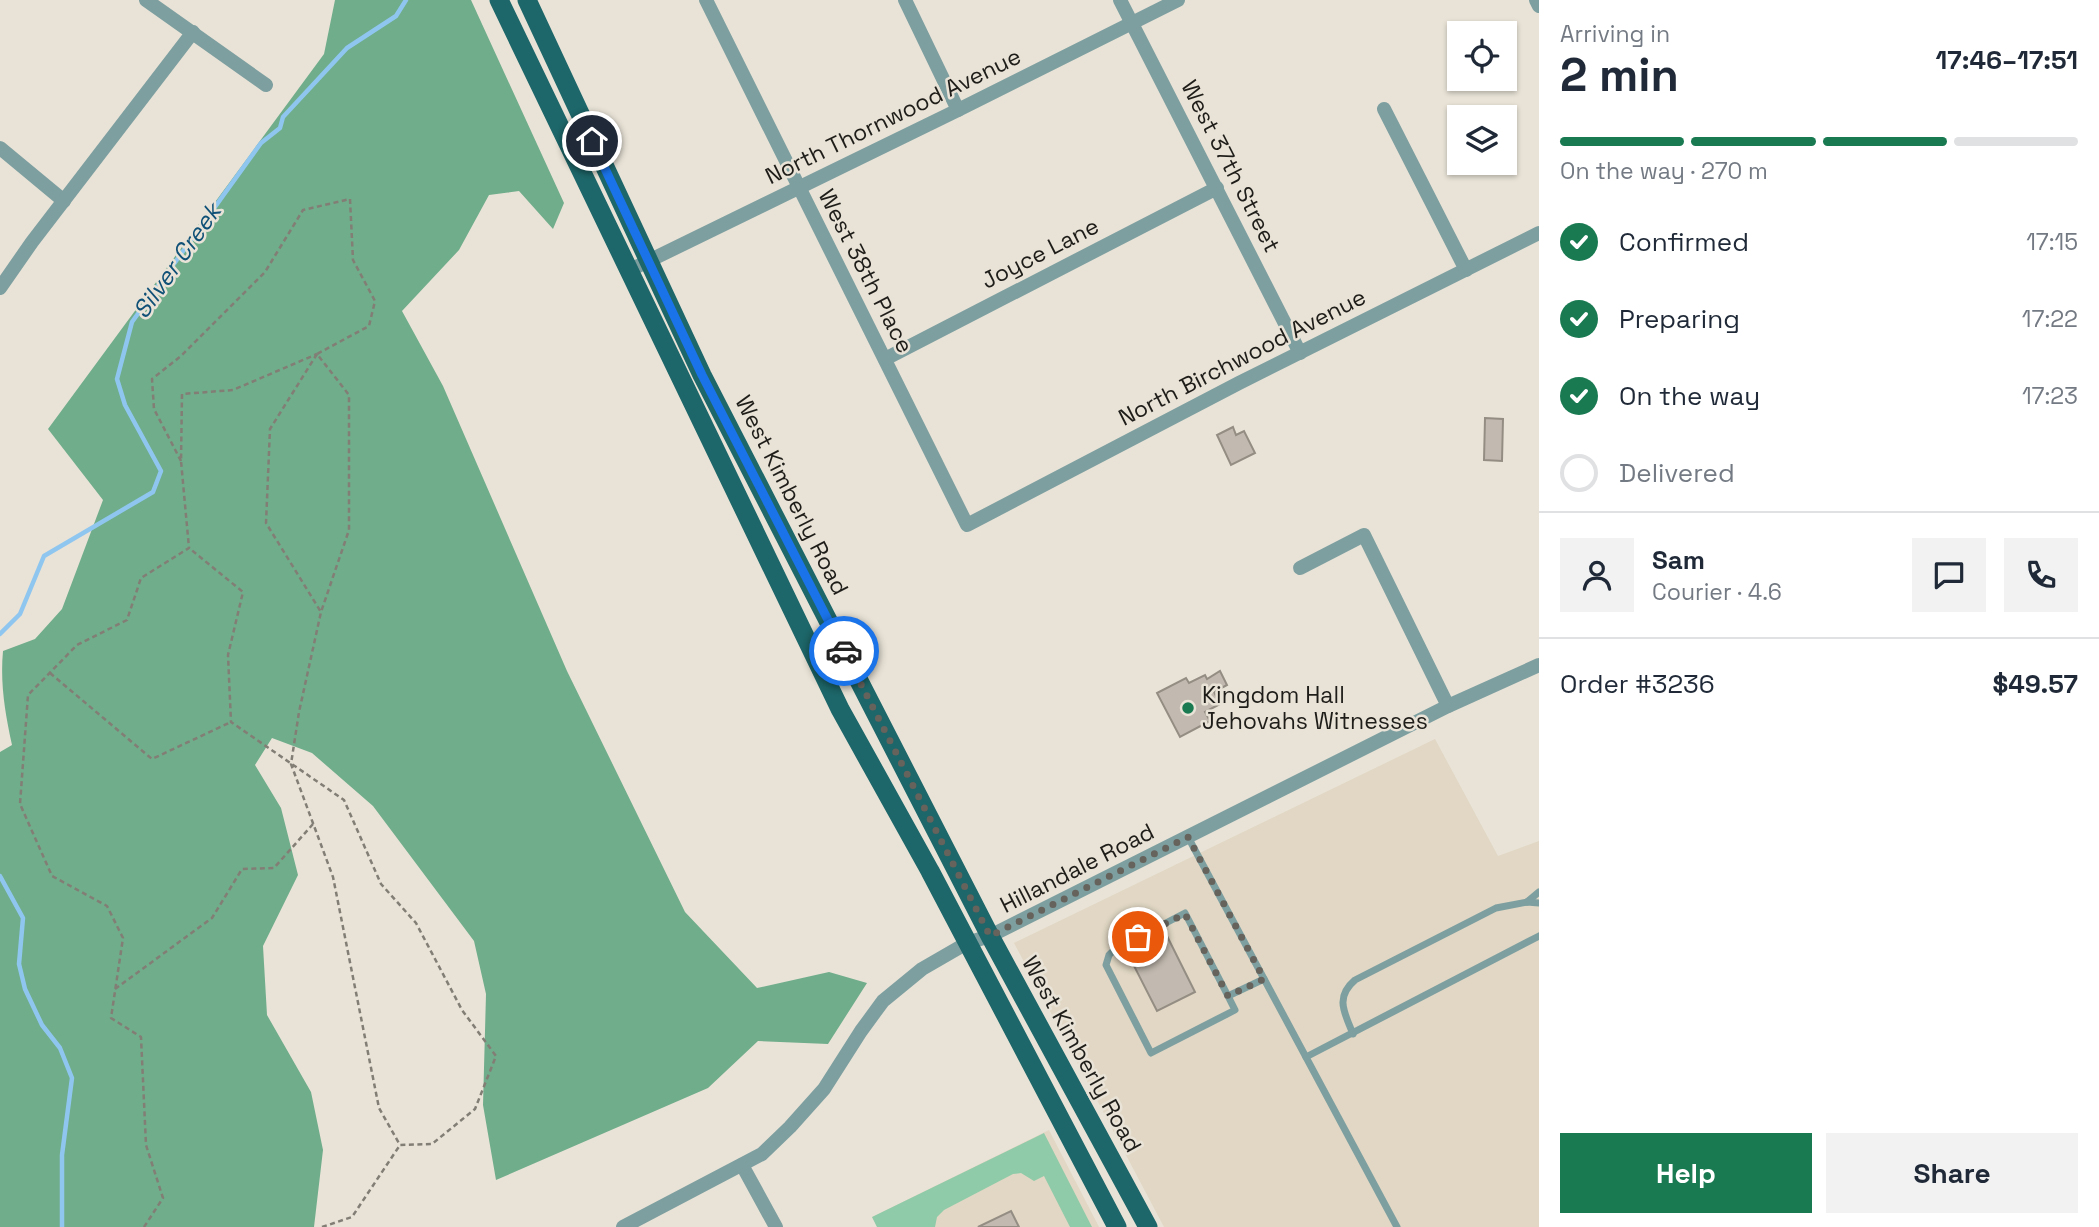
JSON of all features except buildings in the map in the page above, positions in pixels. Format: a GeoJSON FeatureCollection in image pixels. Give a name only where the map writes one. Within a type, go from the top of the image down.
{"type":"FeatureCollection","features":[{"type":"Feature","properties":{"kind":"main road","name":"West Kimberly Road"},"geometry":{"type":"LineString","coordinates":[[499,0],[840,709],[1118,1227]]}},
{"type":"Feature","properties":{"kind":"main road","name":"West Kimberly Road"},"geometry":{"type":"LineString","coordinates":[[527,0],[702,375],[990,936],[1149,1227]]}},
{"type":"Feature","properties":{"kind":"street"},"geometry":{"type":"LineString","coordinates":[[146,0],[266,85]]}},
{"type":"Feature","properties":{"kind":"street","name":"West 38th Place"},"geometry":{"type":"LineString","coordinates":[[706,0],[967,525]]}},
{"type":"Feature","properties":{"kind":"street"},"geometry":{"type":"LineString","coordinates":[[905,0],[958,110]]}},
{"type":"Feature","properties":{"kind":"street","name":"West 37th Street"},"geometry":{"type":"LineString","coordinates":[[1121,0],[1300,353]]}},
{"type":"Feature","properties":{"kind":"street","name":"North Thornwood Avenue"},"geometry":{"type":"LineString","coordinates":[[628,271],[1178,0]]}},
{"type":"Feature","properties":{"kind":"street"},"geometry":{"type":"LineString","coordinates":[[1536,0],[1539,6]]}},
{"type":"Feature","properties":{"kind":"street"},"geometry":{"type":"LineString","coordinates":[[0,288],[193,32]]}},
{"type":"Feature","properties":{"kind":"street"},"geometry":{"type":"LineString","coordinates":[[1384,109],[1466,270]]}},
{"type":"Feature","properties":{"kind":"street"},"geometry":{"type":"LineString","coordinates":[[0,148],[64,201]]}},
{"type":"Feature","properties":{"kind":"street","name":"Joyce Lane"},"geometry":{"type":"LineString","coordinates":[[885,359],[1217,188]]}},
{"type":"Feature","properties":{"kind":"street","name":"North Birchwood Avenue"},"geometry":{"type":"LineString","coordinates":[[967,525],[1539,233]]}},
{"type":"Feature","properties":{"kind":"street"},"geometry":{"type":"LineString","coordinates":[[1300,568],[1364,535],[1448,706]]}},
{"type":"Feature","properties":{"kind":"street","name":"Hillandale Road"},"geometry":{"type":"LineString","coordinates":[[623,1227],[762,1154],[824,1089],[883,1001],[922,969],[967,943],[990,936],[1448,706],[1539,665]]}},
{"type":"Feature","properties":{"kind":"street"},"geometry":{"type":"LineString","coordinates":[[742,1165],[776,1227]]}},
{"type":"Feature","properties":{"kind":"lane"},"geometry":{"type":"LineString","coordinates":[[1188,837],[1396,1227]]}},
{"type":"Feature","properties":{"kind":"lane"},"geometry":{"type":"LineString","coordinates":[[1527,902],[1539,892]]}},
{"type":"Feature","properties":{"kind":"lane"},"geometry":{"type":"LineString","coordinates":[[1353,1034],[1342,999],[1346,988],[1356,980],[1496,908],[1527,902],[1539,903]]}},
{"type":"Feature","properties":{"kind":"lane"},"geometry":{"type":"LineString","coordinates":[[1185,914],[1228,996],[1235,1010],[1151,1053],[1106,965],[1107,960],[1114,950],[1185,914]]}},
{"type":"Feature","properties":{"kind":"lane"},"geometry":{"type":"LineString","coordinates":[[1306,1057],[1539,936]]}},
{"type":"Feature","properties":{"kind":"lane"},"geometry":{"type":"LineString","coordinates":[[1228,996],[1264,979]]}},
{"type":"Feature","properties":{"kind":"path"},"geometry":{"type":"LineString","coordinates":[[181,461],[154,409],[152,379],[181,356],[265,272],[303,210],[350,199],[353,260],[375,300],[369,326],[317,354],[233,390],[182,394],[181,461],[189,548],[243,592],[228,654],[231,722]]}},
{"type":"Feature","properties":{"kind":"path"},"geometry":{"type":"LineString","coordinates":[[317,354],[349,395],[349,530],[321,612],[299,712],[291,764],[333,877],[379,1108],[400,1145]]}},
{"type":"Feature","properties":{"kind":"path"},"geometry":{"type":"LineString","coordinates":[[317,354],[270,429],[266,523],[321,612]]}},
{"type":"Feature","properties":{"kind":"path"},"geometry":{"type":"LineString","coordinates":[[144,1227],[163,1198],[146,1145],[141,1037],[111,1018],[123,939],[107,906],[52,876],[20,804],[28,695],[77,645],[127,620],[141,578],[189,548]]}},
{"type":"Feature","properties":{"kind":"path"},"geometry":{"type":"LineString","coordinates":[[50,673],[152,759],[231,722]]}},
{"type":"Feature","properties":{"kind":"path"},"geometry":{"type":"LineString","coordinates":[[231,722],[344,800],[381,884],[416,923],[461,1010],[496,1056],[475,1110],[432,1144],[400,1145]]}},
{"type":"Feature","properties":{"kind":"path"},"geometry":{"type":"LineString","coordinates":[[115,989],[212,918],[242,869],[274,868],[313,824]]}},
{"type":"Feature","properties":{"kind":"path"},"geometry":{"type":"LineString","coordinates":[[322,1227],[352,1217],[400,1145]]}},
{"type":"Feature","properties":{"kind":"shaded area"},"geometry":{"type":"Polygon","coordinates":[[[1435,739],[1498,856],[1539,841],[1539,1227],[1164,1227],[1014,943],[1435,739]]]}},
{"type":"Feature","properties":{"kind":"shaded area"},"geometry":{"type":"Polygon","coordinates":[[[1049,1130],[1099,1227],[877,1227],[872,1217],[1049,1130]]]}},
{"type":"Feature","properties":{"kind":"green space"},"geometry":{"type":"Polygon","coordinates":[[[335,0],[471,0],[564,203],[553,229],[519,191],[489,195],[459,250],[402,311],[443,386],[567,671],[685,912],[757,988],[829,972],[867,983],[828,1044],[758,1041],[708,1088],[496,1180],[483,1105],[486,994],[474,941],[373,806],[312,753],[272,738],[255,765],[281,808],[298,875],[263,946],[267,1015],[311,1092],[323,1150],[314,1227],[0,1227],[0,752],[12,745],[4,698],[3,651],[35,639],[62,609],[103,500],[48,429],[324,54],[335,0]]]}},
{"type":"Feature","properties":{"kind":"green space"},"geometry":{"type":"Polygon","coordinates":[[[1044,1133],[1092,1227],[1070,1227],[1044,1176],[1034,1181],[1021,1173],[1013,1174],[944,1210],[937,1217],[935,1227],[877,1227],[872,1217],[1044,1133]]]}},
{"type":"Feature","properties":{"kind":"waterway","name":"Silver Creek"},"geometry":{"type":"LineString","coordinates":[[0,634],[20,614],[44,556],[153,492],[161,471],[125,405],[117,379],[132,322],[261,143],[280,128],[283,117],[347,48],[396,16],[406,0]]}},
{"type":"Feature","properties":{"kind":"waterway","name":"Silver Creek"},"geometry":{"type":"LineString","coordinates":[[0,876],[23,918],[19,964],[25,989],[42,1025],[60,1048],[72,1078],[62,1155],[62,1227]]}},
{"type":"Feature","properties":{"kind":"way so far"},"geometry":{"type":"LineString","coordinates":[[844,651],[990,936],[1188,837],[1264,979],[1228,996],[1185,914],[1138,937]]}},
{"type":"Feature","properties":{"kind":"place","name":"Kingdom Hall Jehovahs Witnesses"},"geometry":{"type":"Point","coordinates":[1188,708]}},
{"type":"Feature","properties":{"kind":"route"},"geometry":{"type":"LineString","coordinates":[[592,141],[702,375],[844,651]]}}]}
